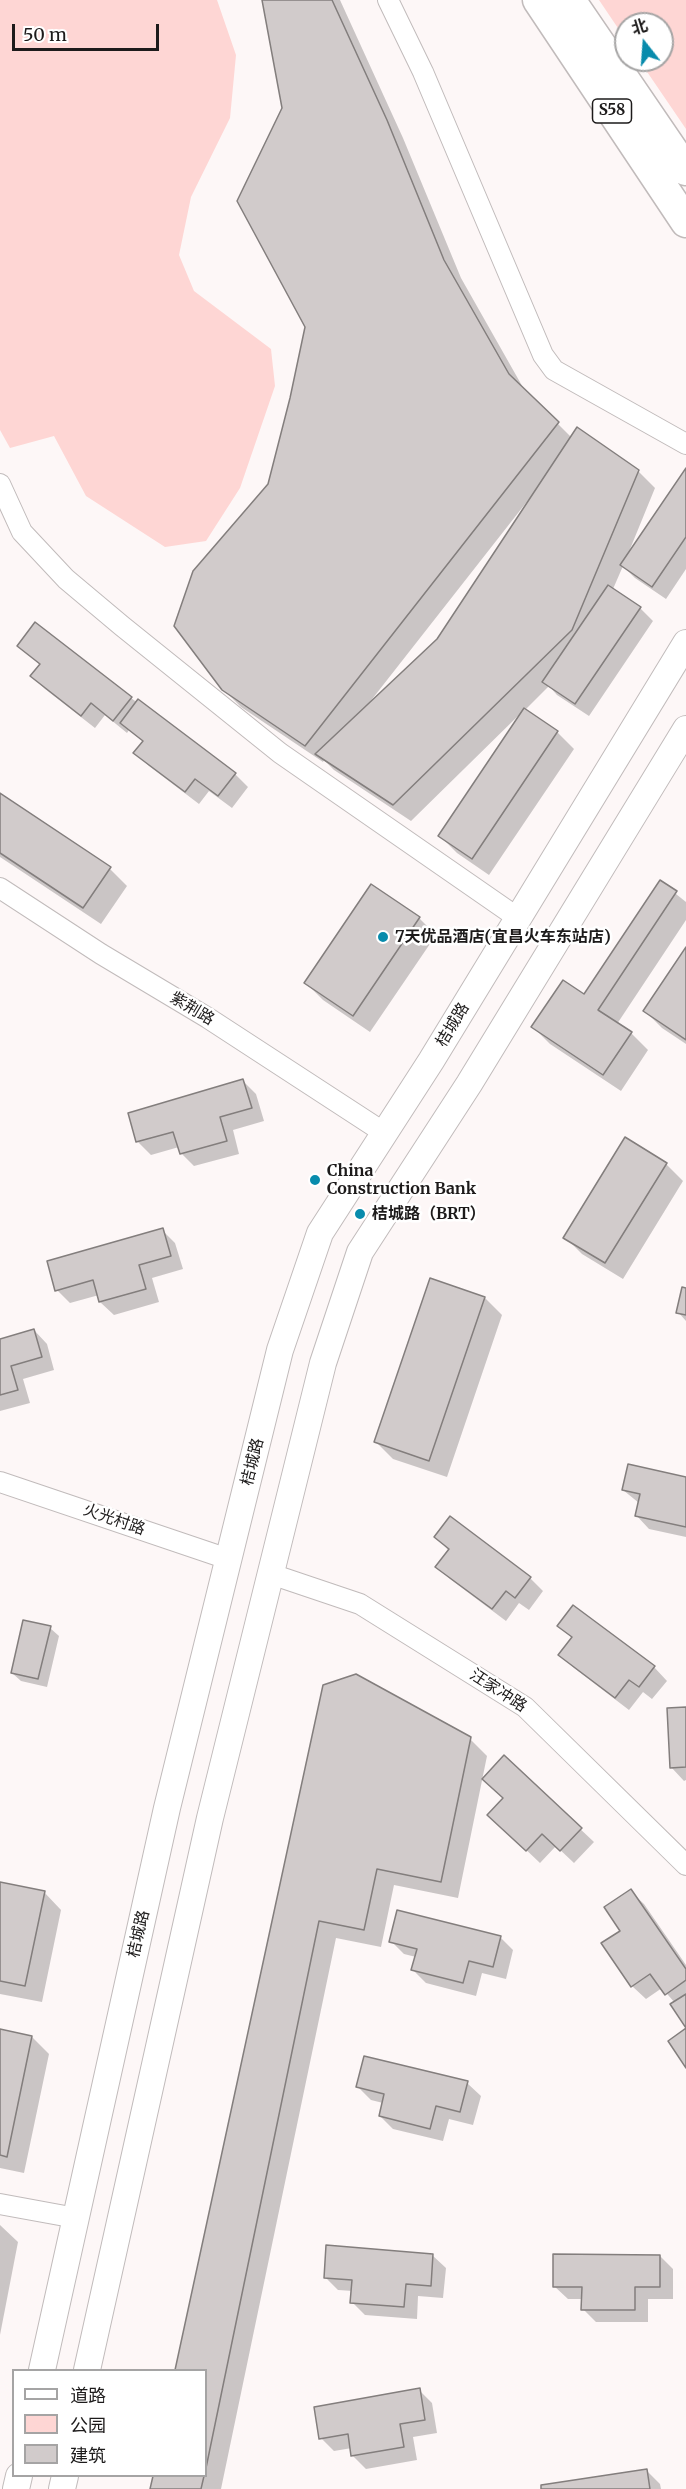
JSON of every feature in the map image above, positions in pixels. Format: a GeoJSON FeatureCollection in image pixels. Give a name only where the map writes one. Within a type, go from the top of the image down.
{"type":"FeatureCollection","features":[{"type":"Feature","properties":{"kind":"highway","name":"S58"},"geometry":{"type":"LineString","coordinates":[[538,0],[686,222]]}},
{"type":"Feature","properties":{"kind":"highway","name":"S58"},"geometry":{"type":"LineString","coordinates":[[570,0],[686,170]]}},
{"type":"Feature","properties":{"kind":"main road","name":"桔城路"},"geometry":{"type":"LineString","coordinates":[[42,2369],[167,1808],[280,1350],[320,1233],[383,1132],[431,1061],[686,644]]}},
{"type":"Feature","properties":{"kind":"main road"},"geometry":{"type":"LineString","coordinates":[[87,2369],[210,1818],[323,1363],[360,1252],[469,1084],[686,729]]}},
{"type":"Feature","properties":{"kind":"street"},"geometry":{"type":"LineString","coordinates":[[388,0],[423,72],[543,356],[554,370],[686,444]]}},
{"type":"Feature","properties":{"kind":"street"},"geometry":{"type":"LineString","coordinates":[[0,484],[22,532],[66,579],[122,626],[280,753],[518,918]]}},
{"type":"Feature","properties":{"kind":"street","name":"紫荆路"},"geometry":{"type":"LineString","coordinates":[[0,888],[101,954],[208,1018],[383,1132]]}},
{"type":"Feature","properties":{"kind":"street","name":"火光村路"},"geometry":{"type":"LineString","coordinates":[[0,1482],[228,1559]]}},
{"type":"Feature","properties":{"kind":"street","name":"汪家冲路"},"geometry":{"type":"LineString","coordinates":[[271,1574],[360,1604],[525,1707],[686,1865]]}},
{"type":"Feature","properties":{"kind":"street"},"geometry":{"type":"LineString","coordinates":[[0,2204],[75,2218]]}},
{"type":"Feature","properties":{"kind":"green space"},"geometry":{"type":"Polygon","coordinates":[[[0,0],[217,0],[236,55],[230,118],[191,197],[179,255],[194,291],[271,349],[275,386],[240,488],[206,541],[165,547],[86,496],[54,436],[10,448],[0,430],[0,0]]]}},
{"type":"Feature","properties":{"kind":"green space"},"geometry":{"type":"Polygon","coordinates":[[[599,0],[686,0],[686,129],[647,72],[674,72],[674,12],[614,12],[614,22],[599,0]]]}},
{"type":"Feature","properties":{"kind":"building"},"geometry":{"type":"Polygon","coordinates":[[[262,0],[332,0],[387,120],[444,260],[509,374],[559,422],[305,746],[222,690],[174,626],[193,571],[268,484],[305,327],[237,201],[282,108],[262,0]]]}},
{"type":"Feature","properties":{"kind":"building"},"geometry":{"type":"Polygon","coordinates":[[[577,427],[639,470],[572,630],[393,805],[315,754],[437,639],[577,427]]]}},
{"type":"Feature","properties":{"kind":"building"},"geometry":{"type":"Polygon","coordinates":[[[686,468],[686,537],[652,587],[620,565],[686,468]]]}},
{"type":"Feature","properties":{"kind":"building"},"geometry":{"type":"Polygon","coordinates":[[[608,585],[641,607],[575,704],[542,682],[608,585]]]}},
{"type":"Feature","properties":{"kind":"building"},"geometry":{"type":"Polygon","coordinates":[[[35,622],[132,697],[113,721],[91,703],[81,716],[30,676],[40,664],[17,646],[35,622]]]}},
{"type":"Feature","properties":{"kind":"building"},"geometry":{"type":"Polygon","coordinates":[[[138,699],[236,773],[218,796],[195,779],[185,792],[133,753],[143,741],[120,723],[138,699]]]}},
{"type":"Feature","properties":{"kind":"building"},"geometry":{"type":"Polygon","coordinates":[[[524,708],[558,731],[472,859],[438,836],[524,708]]]}},
{"type":"Feature","properties":{"kind":"building"},"geometry":{"type":"Polygon","coordinates":[[[0,793],[111,867],[83,908],[0,853],[0,793]]]}},
{"type":"Feature","properties":{"kind":"building"},"geometry":{"type":"Polygon","coordinates":[[[660,880],[677,891],[598,1010],[632,1032],[603,1075],[531,1027],[563,980],[584,994],[660,880]]]}},
{"type":"Feature","properties":{"kind":"building"},"geometry":{"type":"Polygon","coordinates":[[[371,884],[420,917],[353,1016],[304,983],[371,884]]]}},
{"type":"Feature","properties":{"kind":"building"},"geometry":{"type":"Polygon","coordinates":[[[686,947],[686,1040],[643,1011],[686,947]]]}},
{"type":"Feature","properties":{"kind":"building"},"geometry":{"type":"Polygon","coordinates":[[[243,1079],[252,1108],[220,1117],[227,1141],[180,1154],[173,1132],[136,1142],[128,1113],[243,1079]]]}},
{"type":"Feature","properties":{"kind":"building"},"geometry":{"type":"Polygon","coordinates":[[[625,1137],[667,1163],[605,1263],[563,1238],[625,1137]]]}},
{"type":"Feature","properties":{"kind":"building"},"geometry":{"type":"Polygon","coordinates":[[[163,1228],[171,1256],[139,1265],[146,1289],[99,1302],[93,1280],[55,1291],[47,1261],[163,1228]]]}},
{"type":"Feature","properties":{"kind":"building"},"geometry":{"type":"Polygon","coordinates":[[[430,1278],[485,1297],[429,1461],[374,1442],[430,1278]]]}},
{"type":"Feature","properties":{"kind":"building"},"geometry":{"type":"Polygon","coordinates":[[[682,1287],[686,1288],[686,1315],[676,1313],[682,1287]]]}},
{"type":"Feature","properties":{"kind":"building"},"geometry":{"type":"Polygon","coordinates":[[[34,1329],[42,1357],[11,1366],[18,1390],[0,1395],[0,1339],[34,1329]]]}},
{"type":"Feature","properties":{"kind":"building"},"geometry":{"type":"Polygon","coordinates":[[[628,1464],[686,1477],[686,1527],[635,1516],[640,1494],[622,1490],[628,1464]]]}},
{"type":"Feature","properties":{"kind":"building"},"geometry":{"type":"Polygon","coordinates":[[[450,1516],[531,1577],[515,1598],[506,1591],[492,1609],[435,1567],[449,1549],[434,1537],[450,1516]]]}},
{"type":"Feature","properties":{"kind":"building"},"geometry":{"type":"Polygon","coordinates":[[[573,1605],[655,1666],[639,1687],[629,1680],[615,1698],[558,1655],[572,1637],[557,1626],[573,1605]]]}},
{"type":"Feature","properties":{"kind":"building"},"geometry":{"type":"Polygon","coordinates":[[[23,1620],[51,1626],[38,1679],[11,1673],[23,1620]]]}},
{"type":"Feature","properties":{"kind":"building"},"geometry":{"type":"Polygon","coordinates":[[[356,1674],[471,1737],[441,1882],[377,1869],[364,1930],[319,1921],[207,2463],[207,2369],[175,2369],[323,1685],[356,1674]]]}},
{"type":"Feature","properties":{"kind":"building"},"geometry":{"type":"Polygon","coordinates":[[[686,1707],[686,1767],[670,1768],[667,1708],[686,1707]]]}},
{"type":"Feature","properties":{"kind":"building"},"geometry":{"type":"Polygon","coordinates":[[[504,1755],[582,1828],[560,1851],[542,1834],[526,1851],[487,1815],[503,1798],[482,1779],[504,1755]]]}},
{"type":"Feature","properties":{"kind":"building"},"geometry":{"type":"Polygon","coordinates":[[[0,1882],[45,1891],[25,1986],[0,1981],[0,1882]]]}},
{"type":"Feature","properties":{"kind":"building"},"geometry":{"type":"Polygon","coordinates":[[[631,1889],[686,1969],[686,1980],[665,1995],[650,1974],[631,1987],[601,1943],[620,1931],[604,1907],[631,1889]]]}},
{"type":"Feature","properties":{"kind":"building"},"geometry":{"type":"Polygon","coordinates":[[[397,1910],[501,1936],[493,1967],[469,1961],[463,1983],[411,1970],[417,1949],[389,1942],[397,1910]]]}},
{"type":"Feature","properties":{"kind":"building"},"geometry":{"type":"Polygon","coordinates":[[[686,1994],[686,2028],[670,2004],[686,1994]]]}},
{"type":"Feature","properties":{"kind":"building"},"geometry":{"type":"Polygon","coordinates":[[[686,2028],[686,2068],[668,2041],[686,2028]]]}},
{"type":"Feature","properties":{"kind":"building"},"geometry":{"type":"Polygon","coordinates":[[[0,2029],[32,2036],[7,2157],[0,2155],[0,2029]]]}},
{"type":"Feature","properties":{"kind":"building"},"geometry":{"type":"Polygon","coordinates":[[[364,2056],[468,2081],[460,2112],[436,2106],[430,2129],[379,2116],[384,2094],[356,2087],[364,2056]]]}},
{"type":"Feature","properties":{"kind":"building"},"geometry":{"type":"Polygon","coordinates":[[[326,2245],[433,2254],[431,2286],[406,2284],[404,2307],[350,2303],[352,2280],[324,2278],[326,2245]]]}},
{"type":"Feature","properties":{"kind":"building"},"geometry":{"type":"Polygon","coordinates":[[[553,2254],[660,2255],[660,2287],[635,2287],[635,2310],[581,2310],[582,2287],[553,2287],[553,2254]]]}},
{"type":"Feature","properties":{"kind":"building"},"geometry":{"type":"Polygon","coordinates":[[[420,2388],[425,2420],[400,2424],[404,2447],[351,2456],[348,2434],[319,2439],[314,2407],[420,2388]]]}},
{"type":"Feature","properties":{"kind":"building"},"geometry":{"type":"Polygon","coordinates":[[[647,2469],[650,2489],[541,2489],[541,2485],[647,2469]]]}},
{"type":"Feature","properties":{"kind":"building"},"geometry":{"type":"Polygon","coordinates":[[[153,2477],[204,2477],[201,2489],[150,2489],[153,2477]]]}},
{"type":"Feature","properties":{"kind":"place","name":"7天优品酒店(宜昌火车东站店)"},"geometry":{"type":"Point","coordinates":[383,937]}},
{"type":"Feature","properties":{"kind":"place","name":"China Construction Bank"},"geometry":{"type":"Point","coordinates":[315,1180]}},
{"type":"Feature","properties":{"kind":"place","name":"桔城路（BRT）"},"geometry":{"type":"Point","coordinates":[360,1214]}}]}
